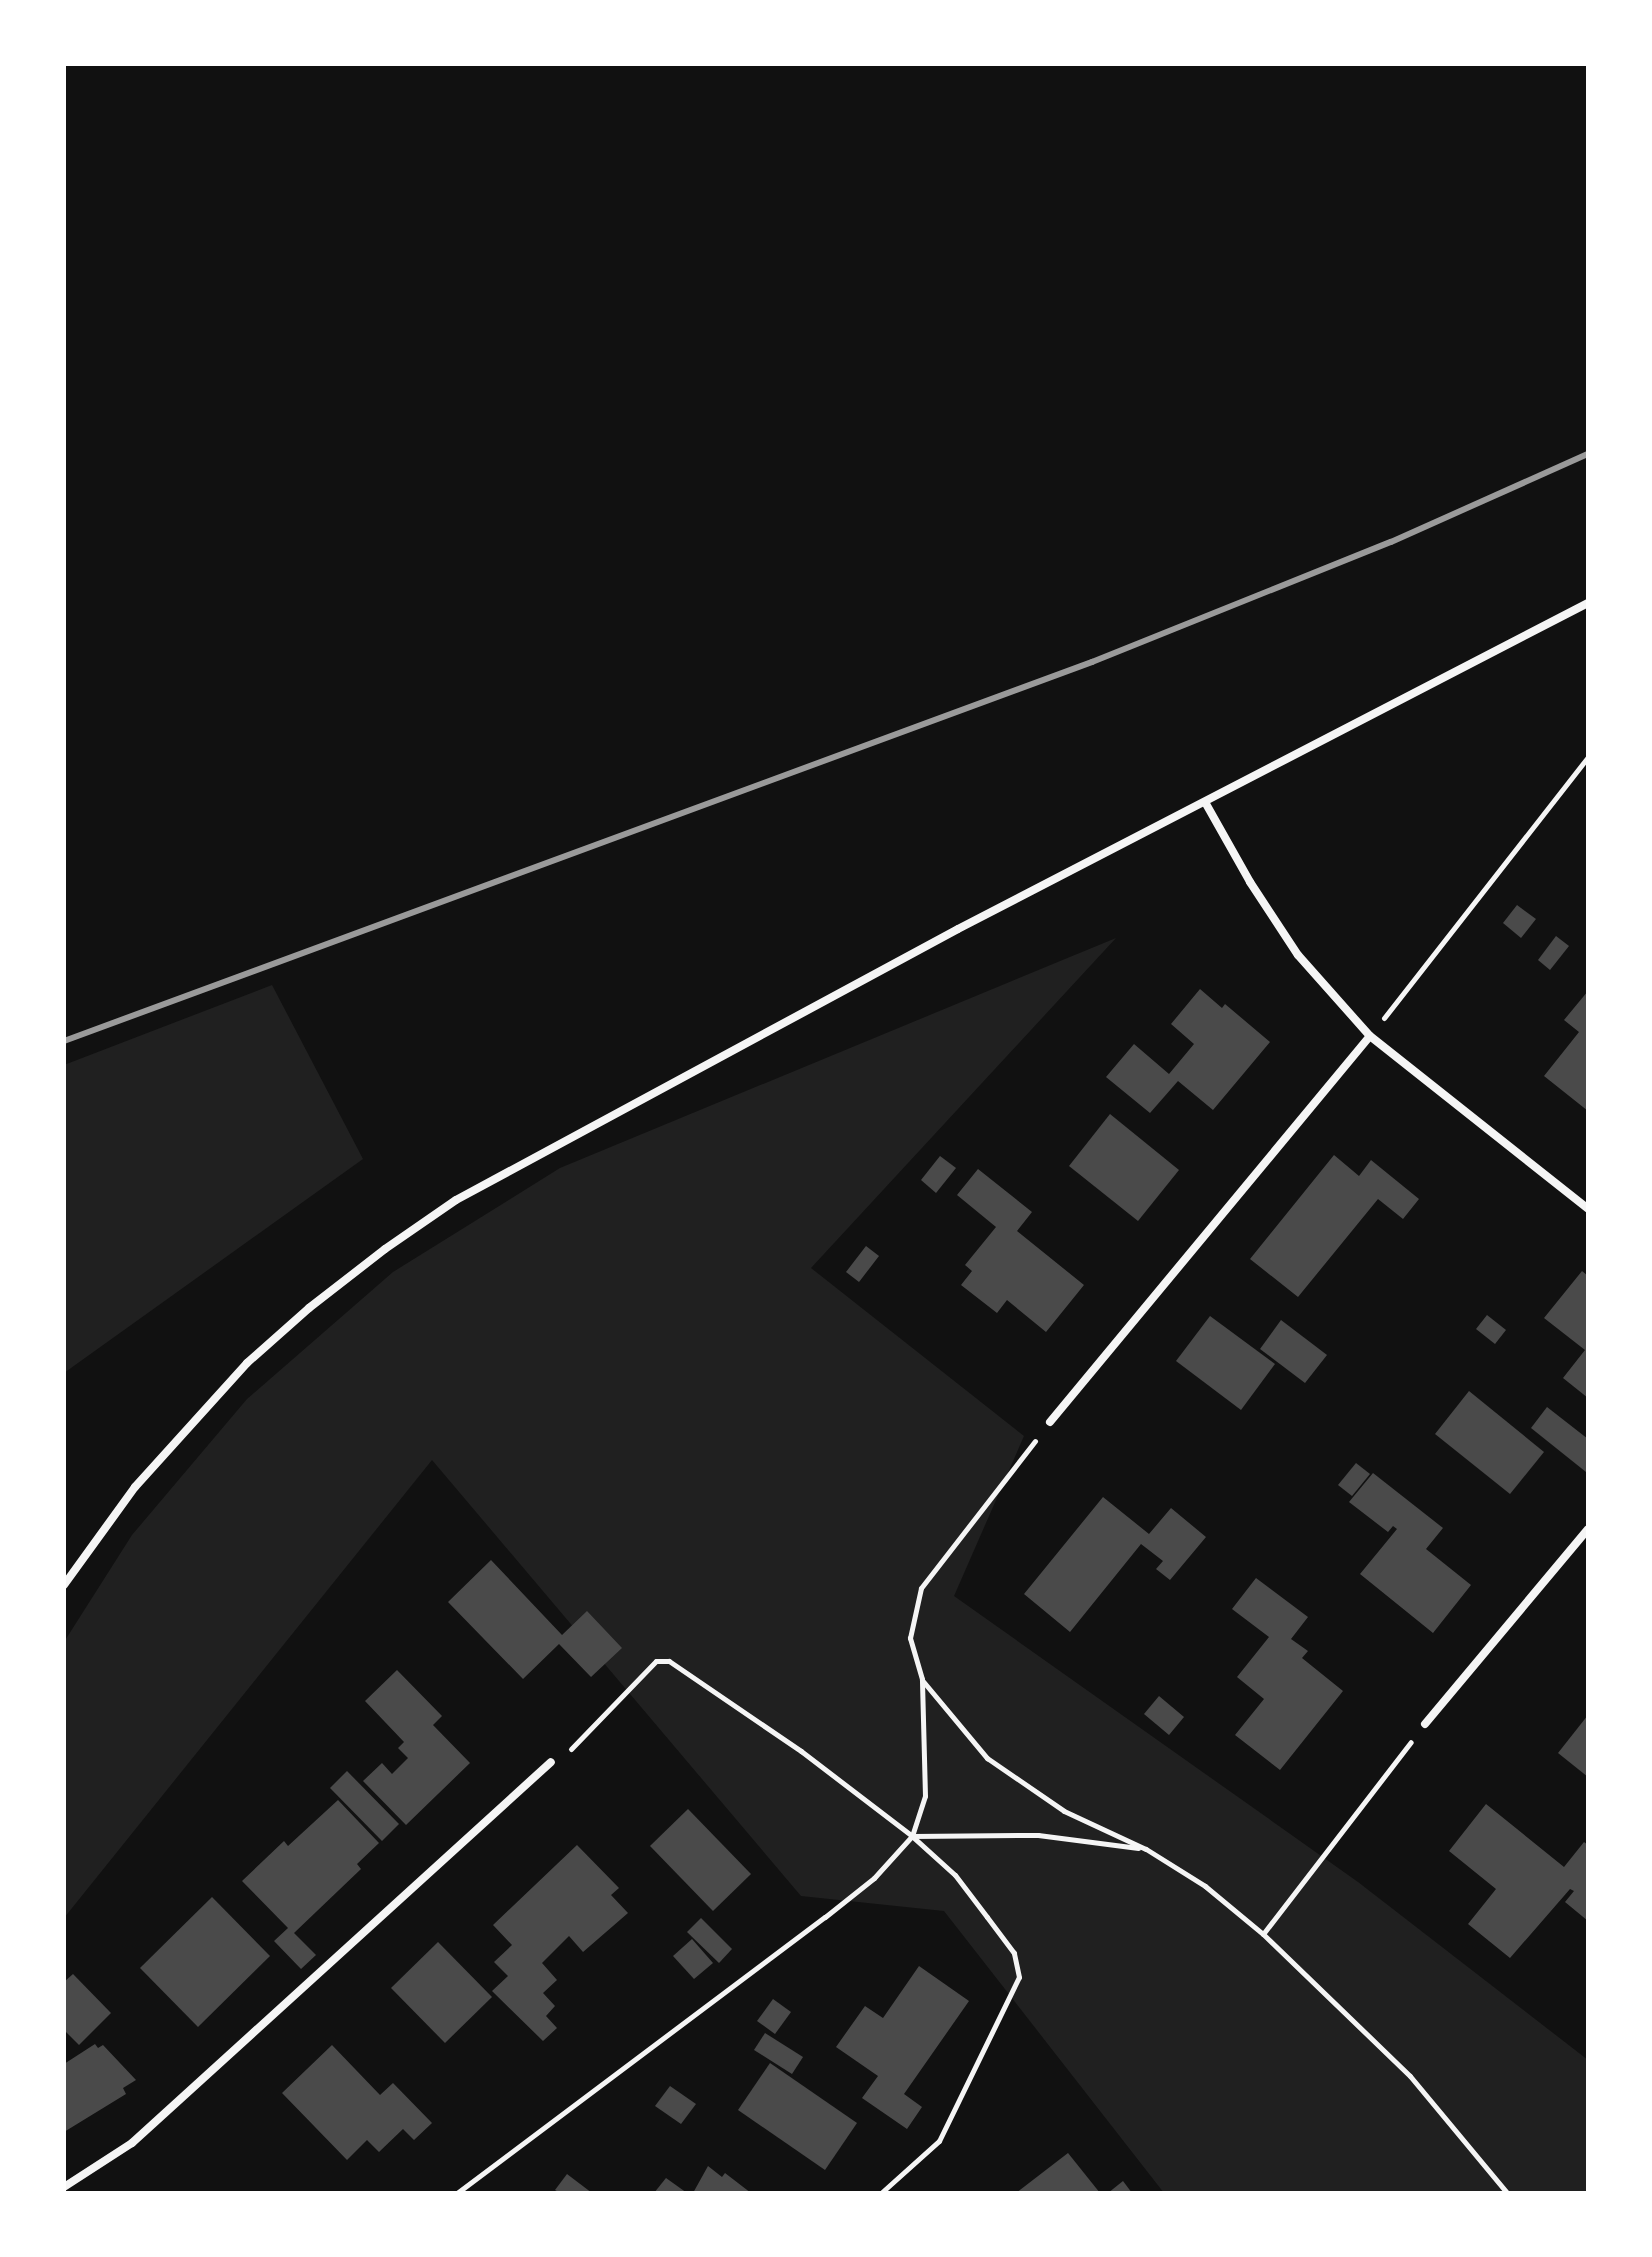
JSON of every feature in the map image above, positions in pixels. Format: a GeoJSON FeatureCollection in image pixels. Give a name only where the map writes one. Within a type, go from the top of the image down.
{"type":"FeatureCollection","features":[{"type":"Feature","properties":{"kind":"street"},"geometry":{"type":"LineString","coordinates":[[64,1585],[135,1487],[200,1412],[309,1308],[385,1249],[456,1200],[541,1151],[1588,603]]}},
{"type":"Feature","properties":{"kind":"street"},"geometry":{"type":"LineString","coordinates":[[1205,802],[1250,882],[1298,955],[1370,1036],[1586,1204]]}},
{"type":"Feature","properties":{"kind":"street"},"geometry":{"type":"LineString","coordinates":[[1050,1422],[1370,1036]]}},
{"type":"Feature","properties":{"kind":"street"},"geometry":{"type":"LineString","coordinates":[[1425,1724],[1588,1529]]}},
{"type":"Feature","properties":{"kind":"street"},"geometry":{"type":"LineString","coordinates":[[64,2187],[132,2143],[551,1762]]}},
{"type":"Feature","properties":{"kind":"path"},"geometry":{"type":"LineString","coordinates":[[1370,1036],[1588,757]]}},
{"type":"Feature","properties":{"kind":"path"},"geometry":{"type":"LineString","coordinates":[[457,2193],[825,1917],[874,1878],[912,1836],[925,1796],[922,1679],[910,1638],[921,1588],[1050,1422]]}},
{"type":"Feature","properties":{"kind":"path"},"geometry":{"type":"LineString","coordinates":[[551,1762],[567,1753],[656,1661],[669,1661],[801,1751],[912,1836],[955,1875],[1014,1953],[1019,1977],[939,2141],[881,2193]]}},
{"type":"Feature","properties":{"kind":"path"},"geometry":{"type":"LineString","coordinates":[[922,1679],[987,1758],[1064,1811],[1146,1849],[1205,1886],[1263,1934],[1410,2076],[1507,2193]]}},
{"type":"Feature","properties":{"kind":"path"},"geometry":{"type":"LineString","coordinates":[[1263,1934],[1425,1724]]}},
{"type":"Feature","properties":{"kind":"path"},"geometry":{"type":"LineString","coordinates":[[912,1836],[1038,1835],[1146,1849]]}},
{"type":"Feature","properties":{"kind":"shaded area"},"geometry":{"type":"Polygon","coordinates":[[[1116,938],[811,1268],[1024,1436],[954,1596],[1358,1882],[1588,2060],[1588,2193],[1164,2193],[944,1911],[801,1896],[432,1460],[64,1918],[64,1642],[132,1535],[247,1399],[393,1272],[560,1168],[1116,938]]]}},
{"type":"Feature","properties":{"kind":"shaded area"},"geometry":{"type":"Polygon","coordinates":[[[272,985],[363,1159],[64,1373],[64,1065],[272,985]]]}},
{"type":"Feature","properties":{"kind":"building"},"geometry":{"type":"Polygon","coordinates":[[[1517,905],[1536,919],[1521,938],[1503,923],[1517,905]]]}},
{"type":"Feature","properties":{"kind":"building"},"geometry":{"type":"Polygon","coordinates":[[[1556,936],[1569,946],[1550,970],[1538,960],[1556,936]]]}},
{"type":"Feature","properties":{"kind":"building"},"geometry":{"type":"Polygon","coordinates":[[[1200,989],[1222,1008],[1225,1004],[1270,1042],[1213,1110],[1178,1081],[1150,1113],[1106,1077],[1134,1044],[1169,1074],[1194,1044],[1171,1024],[1200,989]]]}},
{"type":"Feature","properties":{"kind":"building"},"geometry":{"type":"Polygon","coordinates":[[[1588,991],[1588,1111],[1544,1076],[1579,1032],[1564,1020],[1588,991]]]}},
{"type":"Feature","properties":{"kind":"building"},"geometry":{"type":"Polygon","coordinates":[[[1110,1114],[1179,1170],[1138,1221],[1069,1166],[1110,1114]]]}},
{"type":"Feature","properties":{"kind":"building"},"geometry":{"type":"Polygon","coordinates":[[[1334,1155],[1359,1176],[1371,1160],[1419,1199],[1403,1219],[1378,1199],[1298,1297],[1250,1259],[1334,1155]]]}},
{"type":"Feature","properties":{"kind":"building"},"geometry":{"type":"Polygon","coordinates":[[[940,1156],[956,1168],[936,1193],[921,1180],[940,1156]]]}},
{"type":"Feature","properties":{"kind":"building"},"geometry":{"type":"Polygon","coordinates":[[[978,1169],[1032,1212],[1017,1231],[1084,1285],[1046,1332],[1007,1300],[997,1313],[961,1285],[972,1271],[965,1265],[996,1227],[957,1195],[978,1169]]]}},
{"type":"Feature","properties":{"kind":"building"},"geometry":{"type":"Polygon","coordinates":[[[866,1246],[879,1256],[859,1282],[846,1272],[866,1246]]]}},
{"type":"Feature","properties":{"kind":"building"},"geometry":{"type":"Polygon","coordinates":[[[1582,1271],[1588,1276],[1588,1398],[1563,1378],[1585,1350],[1544,1318],[1582,1271]]]}},
{"type":"Feature","properties":{"kind":"building"},"geometry":{"type":"Polygon","coordinates":[[[1487,1315],[1506,1330],[1495,1344],[1476,1329],[1487,1315]]]}},
{"type":"Feature","properties":{"kind":"building"},"geometry":{"type":"Polygon","coordinates":[[[1210,1316],[1275,1364],[1241,1410],[1176,1361],[1210,1316]]]}},
{"type":"Feature","properties":{"kind":"building"},"geometry":{"type":"Polygon","coordinates":[[[1281,1320],[1327,1355],[1305,1383],[1260,1349],[1281,1320]]]}},
{"type":"Feature","properties":{"kind":"building"},"geometry":{"type":"Polygon","coordinates":[[[1469,1391],[1544,1452],[1510,1494],[1435,1434],[1469,1391]]]}},
{"type":"Feature","properties":{"kind":"building"},"geometry":{"type":"Polygon","coordinates":[[[1547,1407],[1588,1439],[1586,1472],[1531,1428],[1547,1407]]]}},
{"type":"Feature","properties":{"kind":"building"},"geometry":{"type":"Polygon","coordinates":[[[1356,1463],[1370,1474],[1352,1496],[1338,1485],[1356,1463]]]}},
{"type":"Feature","properties":{"kind":"building"},"geometry":{"type":"Polygon","coordinates":[[[1373,1473],[1443,1528],[1426,1549],[1471,1585],[1433,1633],[1360,1574],[1397,1529],[1393,1526],[1388,1532],[1349,1502],[1373,1473]]]}},
{"type":"Feature","properties":{"kind":"building"},"geometry":{"type":"Polygon","coordinates":[[[1103,1497],[1149,1534],[1171,1508],[1206,1537],[1170,1580],[1156,1569],[1163,1561],[1141,1544],[1070,1632],[1024,1594],[1103,1497]]]}},
{"type":"Feature","properties":{"kind":"building"},"geometry":{"type":"Polygon","coordinates":[[[491,1560],[562,1635],[587,1611],[622,1648],[591,1677],[559,1644],[523,1679],[448,1602],[491,1560]]]}},
{"type":"Feature","properties":{"kind":"building"},"geometry":{"type":"Polygon","coordinates":[[[1256,1578],[1308,1617],[1291,1639],[1308,1651],[1302,1658],[1343,1691],[1280,1770],[1235,1735],[1264,1699],[1237,1677],[1269,1637],[1232,1609],[1256,1578]]]}},
{"type":"Feature","properties":{"kind":"building"},"geometry":{"type":"Polygon","coordinates":[[[397,1670],[442,1716],[433,1725],[470,1763],[406,1825],[363,1781],[382,1763],[392,1774],[408,1758],[398,1748],[404,1742],[365,1701],[397,1670]]]}},
{"type":"Feature","properties":{"kind":"building"},"geometry":{"type":"Polygon","coordinates":[[[1159,1696],[1184,1717],[1169,1735],[1144,1714],[1159,1696]]]}},
{"type":"Feature","properties":{"kind":"building"},"geometry":{"type":"Polygon","coordinates":[[[1588,1715],[1588,1777],[1558,1753],[1588,1715]]]}},
{"type":"Feature","properties":{"kind":"building"},"geometry":{"type":"Polygon","coordinates":[[[347,1771],[399,1824],[382,1841],[330,1788],[347,1771]]]}},
{"type":"Feature","properties":{"kind":"building"},"geometry":{"type":"Polygon","coordinates":[[[338,1800],[379,1843],[357,1864],[361,1869],[294,1933],[316,1955],[301,1969],[274,1941],[288,1928],[242,1881],[284,1841],[288,1846],[338,1800]]]}},
{"type":"Feature","properties":{"kind":"building"},"geometry":{"type":"Polygon","coordinates":[[[1486,1804],[1564,1867],[1584,1842],[1588,1845],[1588,1921],[1565,1902],[1574,1891],[1570,1889],[1510,1958],[1468,1924],[1496,1889],[1449,1851],[1486,1804]]]}},
{"type":"Feature","properties":{"kind":"building"},"geometry":{"type":"Polygon","coordinates":[[[688,1809],[751,1874],[713,1911],[650,1846],[688,1809]]]}},
{"type":"Feature","properties":{"kind":"building"},"geometry":{"type":"Polygon","coordinates":[[[577,1845],[619,1888],[611,1895],[628,1913],[583,1952],[569,1936],[542,1963],[557,1980],[543,1993],[555,2006],[546,2016],[557,2028],[543,2041],[492,1991],[508,1976],[494,1962],[512,1945],[493,1925],[577,1845]]]}},
{"type":"Feature","properties":{"kind":"building"},"geometry":{"type":"Polygon","coordinates":[[[212,1897],[270,1956],[198,2027],[140,1968],[212,1897]]]}},
{"type":"Feature","properties":{"kind":"building"},"geometry":{"type":"Polygon","coordinates":[[[701,1918],[732,1949],[719,1963],[687,1932],[701,1918]]]}},
{"type":"Feature","properties":{"kind":"building"},"geometry":{"type":"Polygon","coordinates":[[[692,1939],[713,1963],[694,1979],[673,1956],[692,1939]]]}},
{"type":"Feature","properties":{"kind":"building"},"geometry":{"type":"Polygon","coordinates":[[[438,1942],[492,1997],[445,2043],[391,1988],[438,1942]]]}},
{"type":"Feature","properties":{"kind":"building"},"geometry":{"type":"Polygon","coordinates":[[[919,1966],[969,2001],[904,2094],[922,2107],[907,2129],[862,2098],[878,2076],[836,2047],[865,2006],[883,2018],[919,1966]]]}},
{"type":"Feature","properties":{"kind":"building"},"geometry":{"type":"Polygon","coordinates":[[[73,1974],[111,2013],[79,2045],[64,2030],[64,1982],[73,1974]]]}},
{"type":"Feature","properties":{"kind":"building"},"geometry":{"type":"Polygon","coordinates":[[[773,1999],[791,2012],[775,2034],[757,2021],[773,1999]]]}},
{"type":"Feature","properties":{"kind":"building"},"geometry":{"type":"Polygon","coordinates":[[[765,2033],[803,2057],[792,2074],[754,2050],[765,2033]]]}},
{"type":"Feature","properties":{"kind":"building"},"geometry":{"type":"Polygon","coordinates":[[[95,2044],[98,2048],[103,2045],[136,2080],[123,2088],[126,2094],[64,2132],[64,2064],[95,2044]]]}},
{"type":"Feature","properties":{"kind":"building"},"geometry":{"type":"Polygon","coordinates":[[[332,2045],[380,2095],[393,2083],[432,2123],[414,2140],[403,2129],[379,2152],[367,2140],[347,2160],[282,2093],[332,2045]]]}},
{"type":"Feature","properties":{"kind":"building"},"geometry":{"type":"Polygon","coordinates":[[[770,2063],[857,2123],[825,2170],[738,2110],[770,2063]]]}},
{"type":"Feature","properties":{"kind":"building"},"geometry":{"type":"Polygon","coordinates":[[[670,2086],[696,2104],[681,2124],[655,2106],[670,2086]]]}},
{"type":"Feature","properties":{"kind":"building"},"geometry":{"type":"Polygon","coordinates":[[[1068,2153],[1100,2193],[1016,2193],[1068,2153]]]}},
{"type":"Feature","properties":{"kind":"building"},"geometry":{"type":"Polygon","coordinates":[[[708,2166],[722,2177],[725,2173],[751,2193],[693,2193],[708,2166]]]}},
{"type":"Feature","properties":{"kind":"building"},"geometry":{"type":"Polygon","coordinates":[[[567,2174],[592,2193],[560,2193],[555,2190],[567,2174]]]}},
{"type":"Feature","properties":{"kind":"building"},"geometry":{"type":"Polygon","coordinates":[[[666,2178],[687,2193],[654,2193],[666,2178]]]}},
{"type":"Feature","properties":{"kind":"building"},"geometry":{"type":"Polygon","coordinates":[[[1123,2181],[1132,2193],[1108,2193],[1123,2181]]]}},
{"type":"Feature","properties":{"kind":"railway"},"geometry":{"type":"LineString","coordinates":[[64,1041],[1092,662],[1391,542],[1588,454]]}}]}
